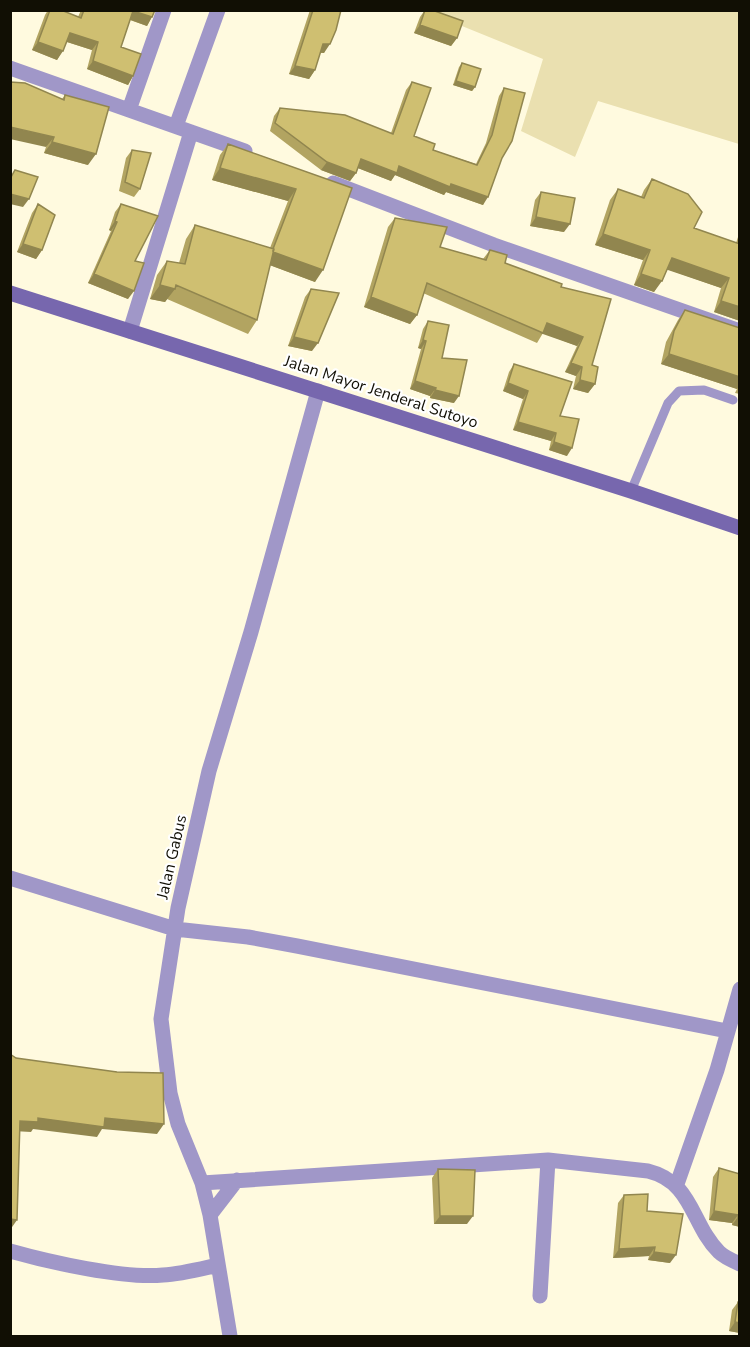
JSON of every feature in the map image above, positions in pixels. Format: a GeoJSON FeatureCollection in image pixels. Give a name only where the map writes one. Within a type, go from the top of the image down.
{"type":"FeatureCollection","features":[{"type":"Feature","properties":{"kind":"main road","name":"Jalan Mayor Jenderal Sutoyo"},"geometry":{"type":"LineString","coordinates":[[10,293],[631,491],[735,527]]}},
{"type":"Feature","properties":{"kind":"street"},"geometry":{"type":"LineString","coordinates":[[129,110],[164,10]]}},
{"type":"Feature","properties":{"kind":"street"},"geometry":{"type":"LineString","coordinates":[[176,126],[218,10]]}},
{"type":"Feature","properties":{"kind":"street"},"geometry":{"type":"LineString","coordinates":[[10,68],[258,156]]}},
{"type":"Feature","properties":{"kind":"street"},"geometry":{"type":"LineString","coordinates":[[130,331],[158,233],[191,132]]}},
{"type":"Feature","properties":{"kind":"street"},"geometry":{"type":"LineString","coordinates":[[313,176],[494,245],[740,331]]}},
{"type":"Feature","properties":{"kind":"street","name":"Jalan Gabus"},"geometry":{"type":"LineString","coordinates":[[230,1336],[210,1215],[202,1183],[178,1125],[161,1073],[161,1019],[177,919],[209,771],[251,632],[318,391]]}},
{"type":"Feature","properties":{"kind":"street"},"geometry":{"type":"LineString","coordinates":[[10,878],[277,942],[727,1031]]}},
{"type":"Feature","properties":{"kind":"street"},"geometry":{"type":"LineString","coordinates":[[677,1184],[717,1070],[740,989]]}},
{"type":"Feature","properties":{"kind":"street"},"geometry":{"type":"LineString","coordinates":[[540,1296],[548,1160]]}},
{"type":"Feature","properties":{"kind":"street"},"geometry":{"type":"LineString","coordinates":[[202,1183],[548,1160],[648,1171],[662,1174],[677,1184],[720,1253],[740,1264]]}},
{"type":"Feature","properties":{"kind":"street"},"geometry":{"type":"LineString","coordinates":[[210,1215],[237,1180]]}},
{"type":"Feature","properties":{"kind":"street"},"geometry":{"type":"LineString","coordinates":[[10,1251],[34,1258],[141,1275],[162,1276],[218,1265]]}},
{"type":"Feature","properties":{"kind":"lane"},"geometry":{"type":"LineString","coordinates":[[631,491],[668,403],[679,391],[704,390],[734,400]]}},
{"type":"Feature","properties":{"kind":"shaded area"},"geometry":{"type":"Polygon","coordinates":[[[425,11],[739,11],[739,144],[598,101],[575,157],[521,131],[543,59],[425,11]]]}},
{"type":"Feature","properties":{"kind":"building"},"geometry":{"type":"Polygon","coordinates":[[[50,10],[61,10],[81,18],[84,10],[155,10],[152,17],[133,11],[121,47],[141,54],[133,76],[93,61],[98,42],[70,33],[63,51],[38,42],[50,10]]]}},
{"type":"Feature","properties":{"kind":"building"},"geometry":{"type":"Polygon","coordinates":[[[313,10],[341,10],[330,44],[323,44],[315,70],[295,66],[313,10]]]}},
{"type":"Feature","properties":{"kind":"building"},"geometry":{"type":"Polygon","coordinates":[[[425,10],[432,10],[463,21],[457,38],[420,25],[425,10]]]}},
{"type":"Feature","properties":{"kind":"building"},"geometry":{"type":"Polygon","coordinates":[[[462,63],[481,69],[475,87],[456,81],[462,63]]]}},
{"type":"Feature","properties":{"kind":"building"},"geometry":{"type":"Polygon","coordinates":[[[10,82],[25,83],[64,100],[65,95],[109,107],[96,154],[52,142],[54,137],[10,127],[10,82]]]}},
{"type":"Feature","properties":{"kind":"building"},"geometry":{"type":"Polygon","coordinates":[[[412,82],[431,88],[414,136],[435,144],[433,150],[477,165],[492,135],[504,88],[525,93],[512,141],[502,158],[488,197],[451,184],[450,187],[399,166],[397,173],[361,159],[356,173],[327,162],[275,123],[280,108],[345,115],[393,134],[412,82]]]}},
{"type":"Feature","properties":{"kind":"building"},"geometry":{"type":"Polygon","coordinates":[[[228,144],[352,188],[323,270],[273,252],[296,189],[220,168],[228,144]]]}},
{"type":"Feature","properties":{"kind":"building"},"geometry":{"type":"Polygon","coordinates":[[[132,150],[151,153],[140,189],[125,182],[132,150]]]}},
{"type":"Feature","properties":{"kind":"building"},"geometry":{"type":"Polygon","coordinates":[[[15,170],[38,177],[29,199],[10,194],[10,179],[15,170]]]}},
{"type":"Feature","properties":{"kind":"building"},"geometry":{"type":"Polygon","coordinates":[[[652,179],[688,194],[702,212],[694,228],[740,244],[740,307],[721,301],[729,278],[672,258],[662,281],[641,274],[650,250],[603,234],[618,189],[644,198],[652,179]]]}},
{"type":"Feature","properties":{"kind":"building"},"geometry":{"type":"Polygon","coordinates":[[[541,192],[575,198],[570,224],[536,217],[541,192]]]}},
{"type":"Feature","properties":{"kind":"building"},"geometry":{"type":"Polygon","coordinates":[[[38,204],[55,215],[42,250],[23,244],[38,204]]]}},
{"type":"Feature","properties":{"kind":"building"},"geometry":{"type":"Polygon","coordinates":[[[121,204],[158,216],[135,261],[144,263],[134,291],[94,274],[117,222],[115,221],[121,204]]]}},
{"type":"Feature","properties":{"kind":"building"},"geometry":{"type":"Polygon","coordinates":[[[395,218],[447,227],[440,247],[486,260],[490,250],[507,255],[505,263],[562,284],[561,287],[611,299],[592,365],[598,367],[595,384],[580,380],[582,367],[571,363],[583,337],[547,323],[543,333],[427,283],[417,315],[371,297],[395,218]]]}},
{"type":"Feature","properties":{"kind":"building"},"geometry":{"type":"Polygon","coordinates":[[[195,225],[274,249],[257,320],[176,285],[175,289],[160,285],[167,261],[185,264],[195,225]]]}},
{"type":"Feature","properties":{"kind":"building"},"geometry":{"type":"Polygon","coordinates":[[[311,289],[339,293],[318,343],[294,337],[311,289]]]}},
{"type":"Feature","properties":{"kind":"building"},"geometry":{"type":"Polygon","coordinates":[[[685,310],[740,328],[740,377],[669,354],[674,331],[685,310]]]}},
{"type":"Feature","properties":{"kind":"building"},"geometry":{"type":"Polygon","coordinates":[[[428,321],[449,325],[442,358],[467,360],[459,396],[435,390],[436,388],[415,381],[426,341],[423,340],[428,321]]]}},
{"type":"Feature","properties":{"kind":"building"},"geometry":{"type":"Polygon","coordinates":[[[514,364],[572,382],[560,416],[579,419],[572,448],[554,442],[556,433],[518,422],[528,391],[508,383],[514,364]]]}},
{"type":"Feature","properties":{"kind":"building"},"geometry":{"type":"Polygon","coordinates":[[[10,1054],[16,1058],[117,1072],[163,1073],[164,1124],[105,1118],[104,1127],[38,1118],[38,1122],[20,1121],[17,1220],[10,1219],[10,1054]]]}},
{"type":"Feature","properties":{"kind":"building"},"geometry":{"type":"Polygon","coordinates":[[[719,1168],[740,1174],[740,1217],[714,1211],[719,1168]]]}},
{"type":"Feature","properties":{"kind":"building"},"geometry":{"type":"Polygon","coordinates":[[[438,1169],[475,1170],[473,1216],[440,1216],[438,1169]]]}},
{"type":"Feature","properties":{"kind":"building"},"geometry":{"type":"Polygon","coordinates":[[[648,1194],[647,1211],[683,1214],[676,1255],[654,1252],[655,1247],[619,1249],[624,1195],[648,1194]]]}},
{"type":"Feature","properties":{"kind":"building"},"geometry":{"type":"Polygon","coordinates":[[[738,1302],[740,1302],[740,1323],[735,1322],[738,1302]]]}}]}
